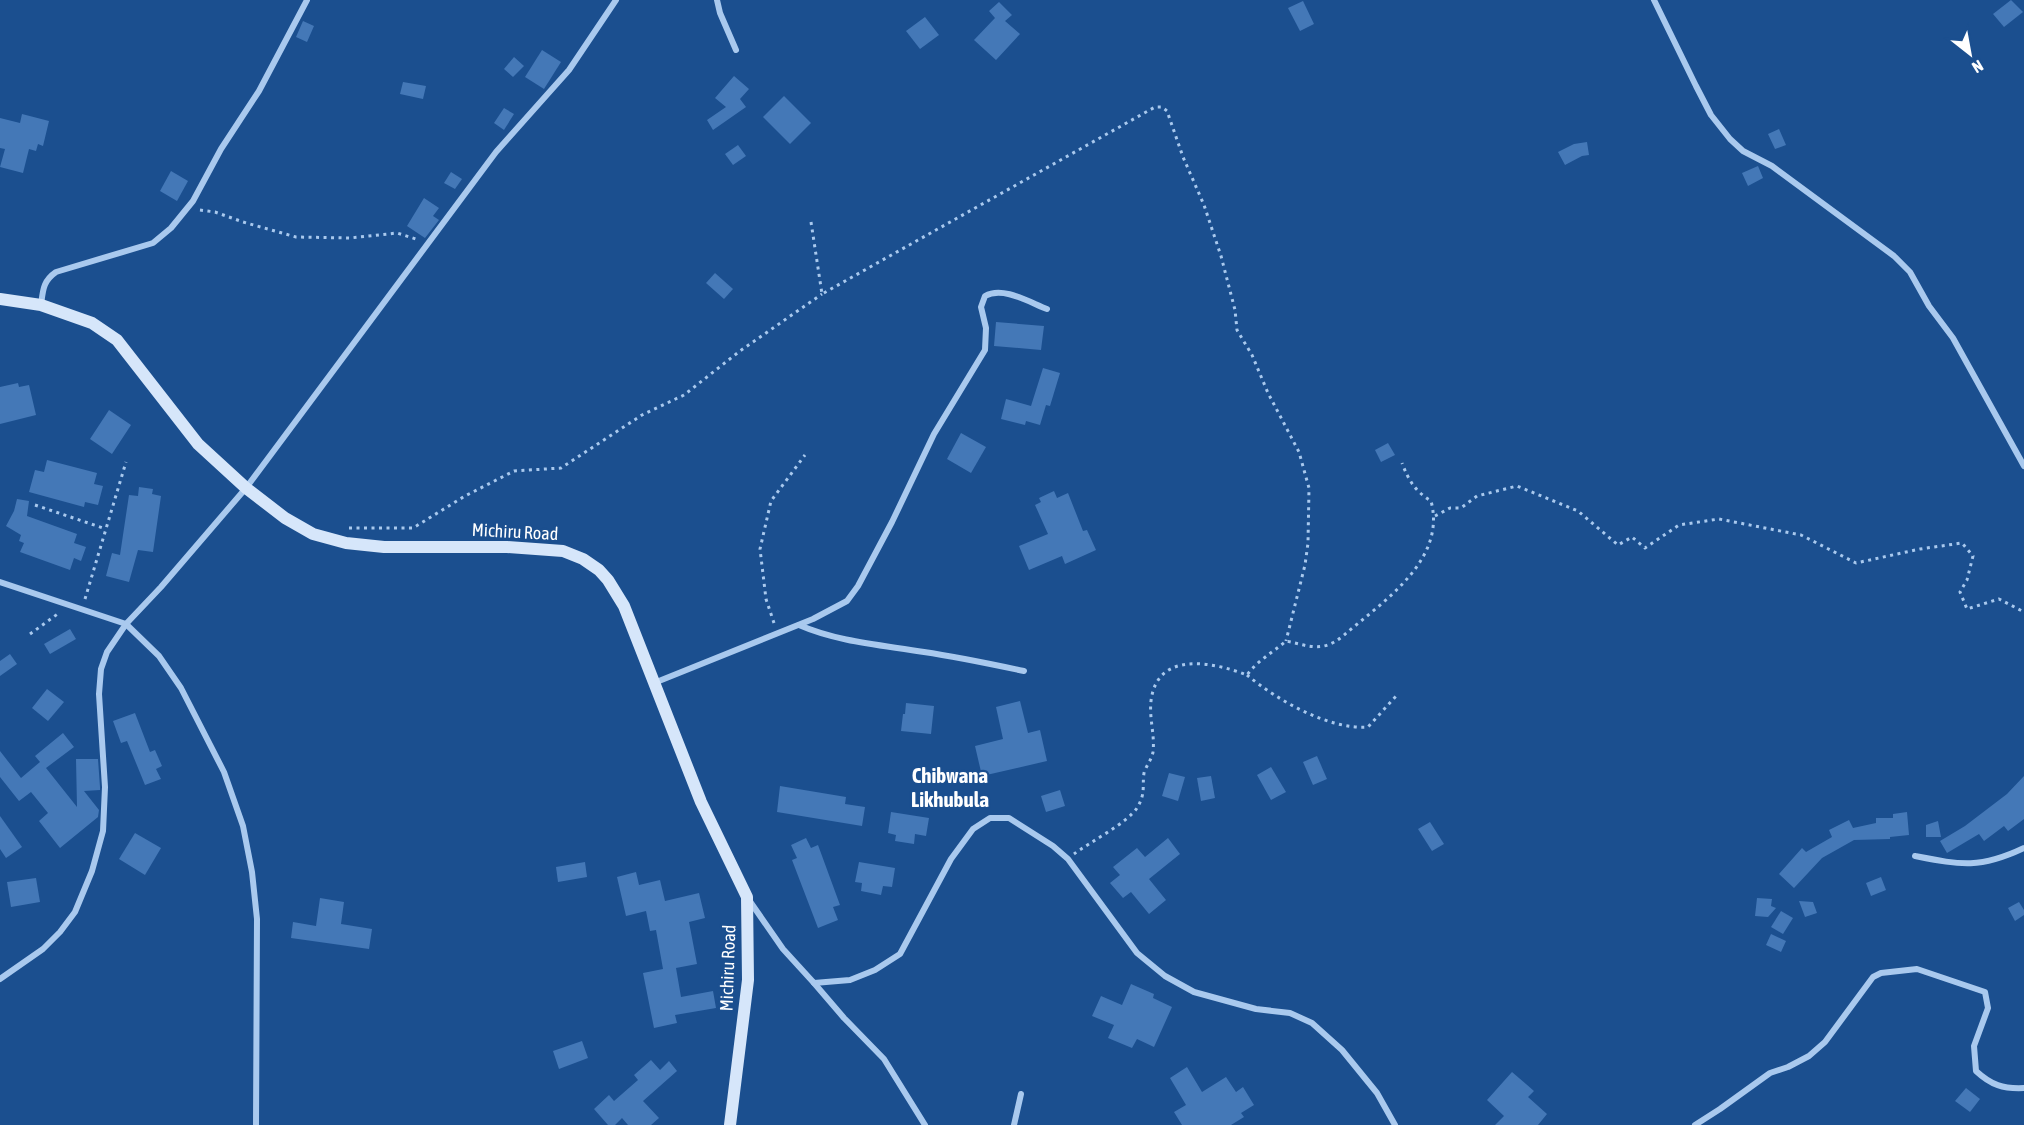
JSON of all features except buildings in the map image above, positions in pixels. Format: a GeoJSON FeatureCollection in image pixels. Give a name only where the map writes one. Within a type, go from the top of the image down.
{"type":"FeatureCollection","features":[{"type":"Feature","properties":{"kind":"street"},"geometry":{"type":"LineString","coordinates":[[41,306],[43,284],[56,272],[153,243],[171,228],[188,207],[221,149],[259,91],[307,0]]}},
{"type":"Feature","properties":{"kind":"street"},"geometry":{"type":"LineString","coordinates":[[0,979],[43,949],[60,932],[75,912],[92,871],[104,831],[105,787],[99,694],[101,669],[107,652],[126,624],[246,488],[496,152],[569,70],[616,0]]}},
{"type":"Feature","properties":{"kind":"street"},"geometry":{"type":"LineString","coordinates":[[717,0],[720,14],[736,50]]}},
{"type":"Feature","properties":{"kind":"street"},"geometry":{"type":"LineString","coordinates":[[1654,0],[1711,115],[1730,139],[1743,151],[1772,166],[1894,256],[1910,272],[1929,306],[1953,338],[2024,466]]}},
{"type":"Feature","properties":{"kind":"street"},"geometry":{"type":"LineString","coordinates":[[654,683],[799,625],[847,601],[858,586],[892,522],[934,434],[985,350],[986,328],[981,307],[985,296],[993,292],[1002,292],[1047,309]]}},
{"type":"Feature","properties":{"kind":"street","name":"Michiru Road"},"geometry":{"type":"LineString","coordinates":[[0,299],[41,306],[92,323],[117,340],[198,444],[246,488],[285,518],[313,534],[346,543],[384,547],[507,547],[563,551],[583,559],[599,570],[624,606],[701,802],[747,897],[747,998],[730,1125]]}},
{"type":"Feature","properties":{"kind":"street"},"geometry":{"type":"LineString","coordinates":[[0,582],[126,624],[159,656],[182,688],[224,772],[243,826],[252,872],[257,919],[256,1125]]}},
{"type":"Feature","properties":{"kind":"street"},"geometry":{"type":"LineString","coordinates":[[799,625],[838,639],[939,654],[1024,671]]}},
{"type":"Feature","properties":{"kind":"street"},"geometry":{"type":"LineString","coordinates":[[814,983],[850,980],[875,970],[900,954],[951,859],[973,829],[990,818],[1009,818],[1044,840],[1068,859],[1137,953],[1165,976],[1194,992],[1256,1009],[1290,1013],[1312,1023],[1349,1059],[1377,1093],[1395,1125]]}},
{"type":"Feature","properties":{"kind":"street"},"geometry":{"type":"LineString","coordinates":[[1915,856],[1954,863],[1979,864],[1994,861],[2024,848]]}},
{"type":"Feature","properties":{"kind":"street"},"geometry":{"type":"LineString","coordinates":[[747,897],[783,949],[884,1059],[925,1125]]}},
{"type":"Feature","properties":{"kind":"street"},"geometry":{"type":"LineString","coordinates":[[1695,1125],[1770,1073],[1809,1056],[1825,1042],[1873,977],[1888,970],[1917,969],[1985,992],[1988,1008],[1974,1046],[1976,1071],[1999,1087],[2024,1088]]}},
{"type":"Feature","properties":{"kind":"street"},"geometry":{"type":"LineString","coordinates":[[1014,1125],[1021,1094]]}},
{"type":"Feature","properties":{"kind":"path"},"geometry":{"type":"LineString","coordinates":[[339,528],[413,528],[465,496],[514,471],[561,468],[642,416],[684,395],[740,351],[822,294],[1155,107],[1162,107],[1167,111],[1183,157],[1204,205],[1235,310],[1237,330],[1252,355],[1268,393],[1299,452],[1309,488],[1308,543],[1305,565],[1286,641],[1256,664],[1247,675]]}},
{"type":"Feature","properties":{"kind":"path"},"geometry":{"type":"LineString","coordinates":[[188,207],[215,212],[296,237],[350,238],[397,233],[429,243]]}},
{"type":"Feature","properties":{"kind":"path"},"geometry":{"type":"LineString","coordinates":[[811,222],[822,294]]}},
{"type":"Feature","properties":{"kind":"path"},"geometry":{"type":"LineString","coordinates":[[777,633],[766,599],[760,549],[771,501],[805,455]]}},
{"type":"Feature","properties":{"kind":"path"},"geometry":{"type":"LineString","coordinates":[[82,609],[126,462]]}},
{"type":"Feature","properties":{"kind":"path"},"geometry":{"type":"LineString","coordinates":[[1286,641],[1323,648],[1338,640],[1403,583],[1431,544],[1435,516],[1431,501],[1418,492],[1410,482],[1402,463]]}},
{"type":"Feature","properties":{"kind":"path"},"geometry":{"type":"LineString","coordinates":[[1435,516],[1450,508],[1461,508],[1477,496],[1516,486],[1578,512],[1618,545],[1632,537],[1645,548],[1679,525],[1719,519],[1802,535],[1856,563],[1920,549],[1962,543],[1973,556],[1967,580],[1960,592],[1967,609],[1999,599],[2024,612]]}},
{"type":"Feature","properties":{"kind":"path"},"geometry":{"type":"LineString","coordinates":[[35,505],[106,530]]}},
{"type":"Feature","properties":{"kind":"path"},"geometry":{"type":"LineString","coordinates":[[30,634],[71,605]]}},
{"type":"Feature","properties":{"kind":"path"},"geometry":{"type":"LineString","coordinates":[[1068,859],[1136,810],[1145,790],[1144,773],[1153,753],[1151,701],[1158,680],[1168,669],[1187,664],[1225,667],[1247,675],[1268,692],[1299,709],[1352,728],[1368,727],[1397,695]]}},
{"type":"Feature","properties":{"kind":"district","name":"Chibwana Likhubula"},"geometry":{"type":"Point","coordinates":[950,788]}}]}
